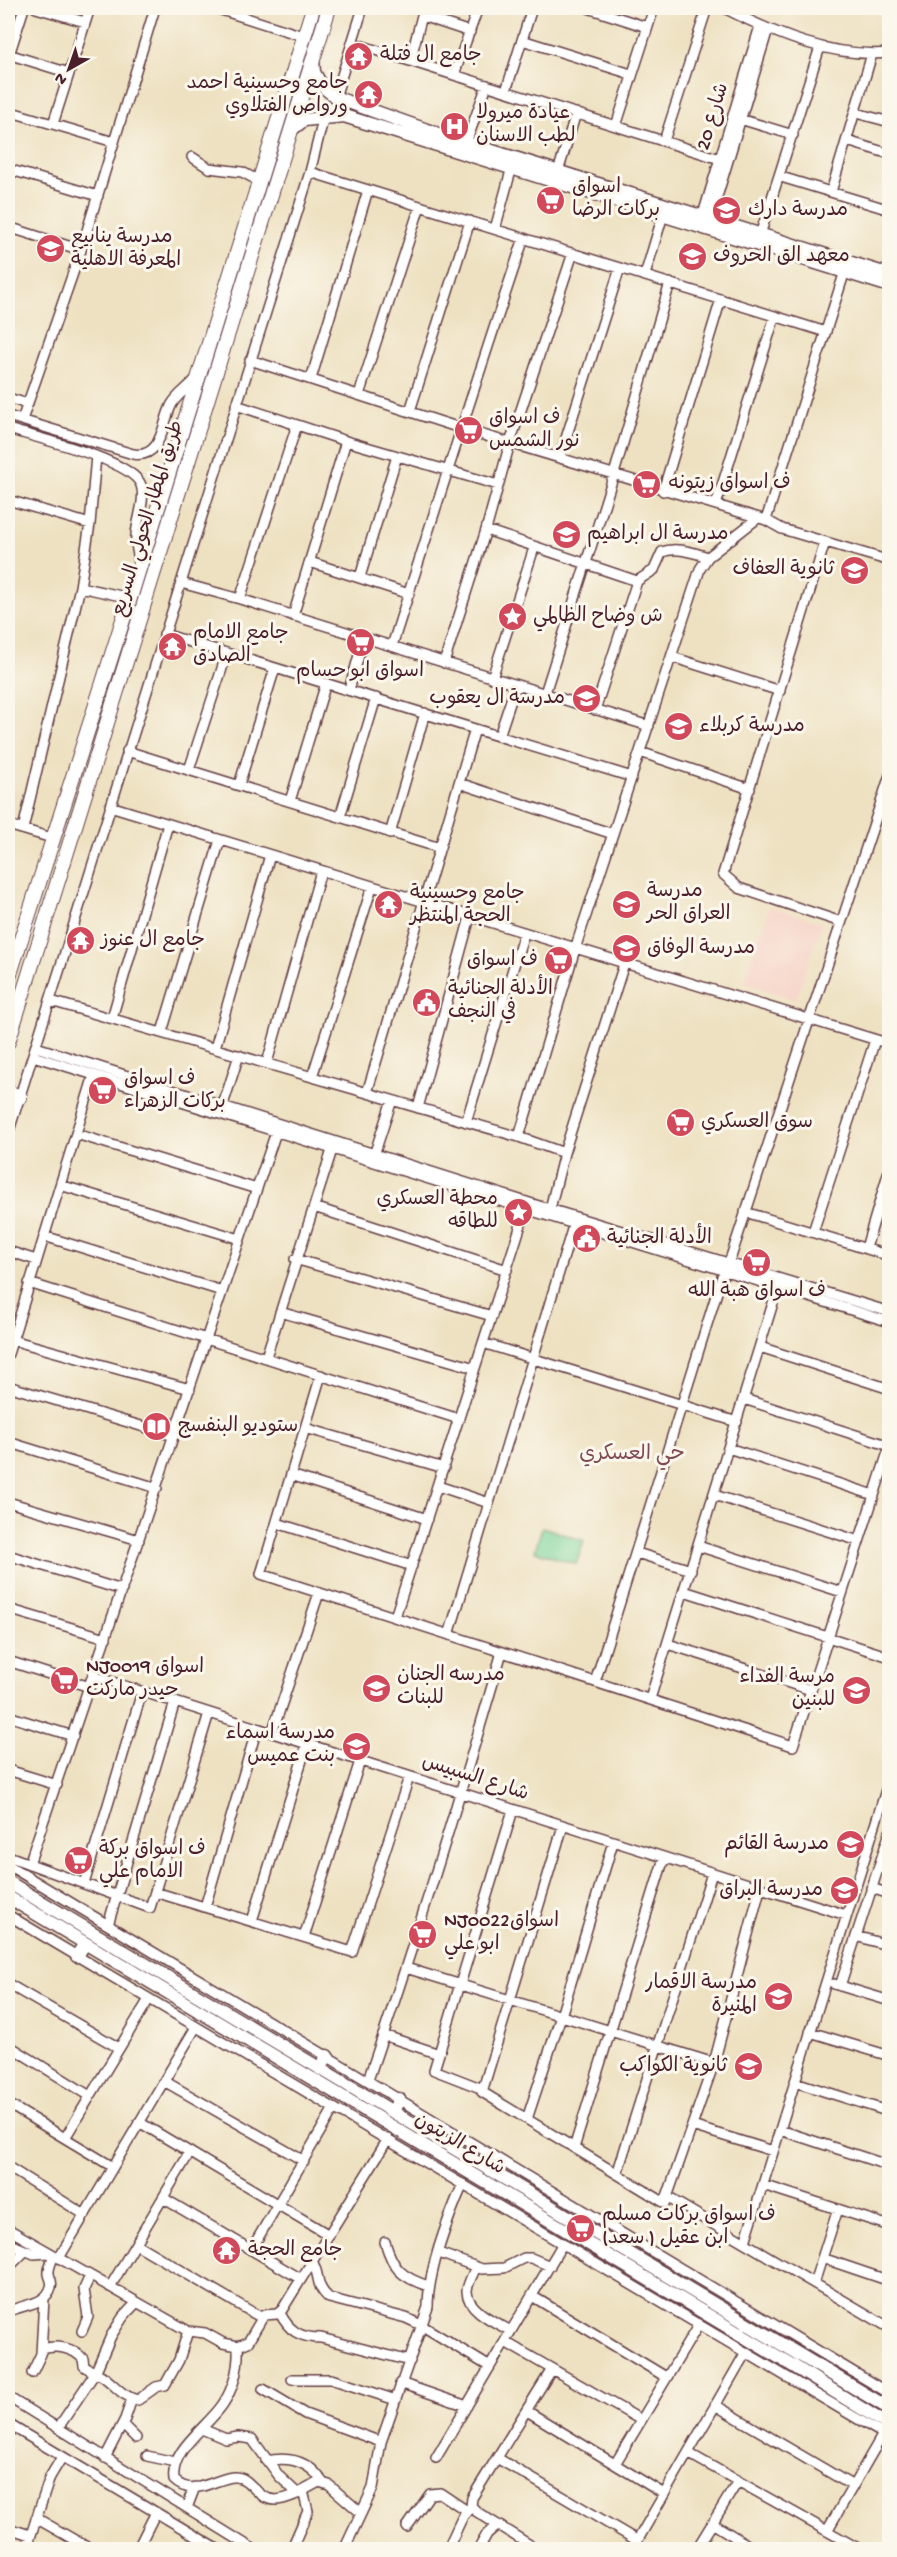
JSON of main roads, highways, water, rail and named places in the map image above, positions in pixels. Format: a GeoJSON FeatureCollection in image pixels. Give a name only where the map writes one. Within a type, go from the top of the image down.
{"type":"FeatureCollection","features":[{"type":"Feature","properties":{"kind":"highway","name":"طريق المطار الحولي السريع"},"geometry":{"type":"LineString","coordinates":[[8,980],[45,857],[130,598],[313,8]]}},
{"type":"Feature","properties":{"kind":"highway","name":"طريق المطار الحولي السريع"},"geometry":{"type":"LineString","coordinates":[[8,1042],[328,8]]}},
{"type":"Feature","properties":{"kind":"highway"},"geometry":{"type":"LineString","coordinates":[[45,857],[54,862],[63,862]]}},
{"type":"Feature","properties":{"kind":"highway"},"geometry":{"type":"LineString","coordinates":[[35,891],[45,891],[53,897]]}},
{"type":"Feature","properties":{"kind":"main road"},"geometry":{"type":"LineString","coordinates":[[313,56],[314,72],[321,85],[337,98],[449,143],[512,167],[890,285]]}},
{"type":"Feature","properties":{"kind":"main road"},"geometry":{"type":"LineString","coordinates":[[288,134],[304,120],[324,116],[344,116],[449,143],[466,143],[890,275]]}},
{"type":"Feature","properties":{"kind":"main road","name":"شارع الزيتون"},"geometry":{"type":"LineString","coordinates":[[8,1882],[890,2409]]}},
{"type":"Feature","properties":{"kind":"main road","name":"شارع الزيتون"},"geometry":{"type":"LineString","coordinates":[[8,1897],[194,2007],[680,2306],[795,2367],[887,2433]]}},
{"type":"Feature","properties":{"kind":"main road"},"geometry":{"type":"LineString","coordinates":[[113,1944],[120,1932]]}},
{"type":"Feature","properties":{"kind":"main road"},"geometry":{"type":"LineString","coordinates":[[77,1956],[85,1943]]}},
{"type":"Feature","properties":{"kind":"main road"},"geometry":{"type":"LineString","coordinates":[[194,2007],[201,2003],[199,1995]]}},
{"type":"Feature","properties":{"kind":"main road"},"geometry":{"type":"LineString","coordinates":[[219,2023],[219,2016],[226,2012]]}},
{"type":"Feature","properties":{"kind":"main road"},"geometry":{"type":"LineString","coordinates":[[320,2069],[327,2056]]}},
{"type":"Feature","properties":{"kind":"main road"},"geometry":{"type":"LineString","coordinates":[[314,2096],[320,2084]]}},
{"type":"Feature","properties":{"kind":"main road"},"geometry":{"type":"LineString","coordinates":[[393,2112],[399,2099]]}},
{"type":"Feature","properties":{"kind":"main road"},"geometry":{"type":"LineString","coordinates":[[769,2352],[776,2349],[776,2339]]}},
{"type":"Feature","properties":{"kind":"main road"},"geometry":{"type":"LineString","coordinates":[[795,2367],[793,2360],[795,2356],[802,2355]]}},
{"type":"Feature","properties":{"kind":"main road"},"geometry":{"type":"LineString","coordinates":[[863,2393],[890,2399]]}},
{"type":"Feature","properties":{"kind":"place","name":"جامع ال فتلة"},"geometry":{"type":"Point","coordinates":[359,56]}},
{"type":"Feature","properties":{"kind":"place","name":"جامع وحسينية احمد ورواص الفتلاوي"},"geometry":{"type":"Point","coordinates":[369,95]}},
{"type":"Feature","properties":{"kind":"place","name":"عيادة ميرولا لطب الاسنان"},"geometry":{"type":"Point","coordinates":[455,126]}},
{"type":"Feature","properties":{"kind":"place","name":"اسواق بركات الرضا"},"geometry":{"type":"Point","coordinates":[551,200]}},
{"type":"Feature","properties":{"kind":"place","name":"مدرسة دارك"},"geometry":{"type":"Point","coordinates":[727,211]}},
{"type":"Feature","properties":{"kind":"place","name":"مدرسة ينابيع المعرفة الاهلية"},"geometry":{"type":"Point","coordinates":[50,249]}},
{"type":"Feature","properties":{"kind":"place","name":"معهد الق الحروف"},"geometry":{"type":"Point","coordinates":[692,257]}},
{"type":"Feature","properties":{"kind":"place","name":"ف اسواق نور الشمس"},"geometry":{"type":"Point","coordinates":[468,431]}},
{"type":"Feature","properties":{"kind":"place","name":"ف اسواق زيتونه"},"geometry":{"type":"Point","coordinates":[647,484]}},
{"type":"Feature","properties":{"kind":"place","name":"مدرسة ال ابراهيم"},"geometry":{"type":"Point","coordinates":[566,535]}},
{"type":"Feature","properties":{"kind":"place","name":"ثانوية العفاف"},"geometry":{"type":"Point","coordinates":[855,570]}},
{"type":"Feature","properties":{"kind":"place","name":"ش وضاح الظالمي"},"geometry":{"type":"Point","coordinates":[512,617]}},
{"type":"Feature","properties":{"kind":"place","name":"اسواق ابو حسام"},"geometry":{"type":"Point","coordinates":[360,642]}},
{"type":"Feature","properties":{"kind":"place","name":"جامع الامام الصادق"},"geometry":{"type":"Point","coordinates":[172,646]}},
{"type":"Feature","properties":{"kind":"place","name":"مدرسة ال يعقوب"},"geometry":{"type":"Point","coordinates":[586,699]}},
{"type":"Feature","properties":{"kind":"place","name":"مدرسة كربلاء"},"geometry":{"type":"Point","coordinates":[678,727]}},
{"type":"Feature","properties":{"kind":"place","name":"مدرسة العراق الحر"},"geometry":{"type":"Point","coordinates":[626,904]}},
{"type":"Feature","properties":{"kind":"place","name":"جامع وحسينية الحجة المنتظر"},"geometry":{"type":"Point","coordinates":[389,905]}},
{"type":"Feature","properties":{"kind":"place","name":"جامع ال عنوز"},"geometry":{"type":"Point","coordinates":[80,941]}},
{"type":"Feature","properties":{"kind":"place","name":"مدرسة الوفاق"},"geometry":{"type":"Point","coordinates":[626,949]}},
{"type":"Feature","properties":{"kind":"place","name":"ف اسواق"},"geometry":{"type":"Point","coordinates":[559,961]}},
{"type":"Feature","properties":{"kind":"place","name":"الأدلة الجنائية في النجف"},"geometry":{"type":"Point","coordinates":[427,1002]}},
{"type":"Feature","properties":{"kind":"place","name":"ف اسواق بركات الزهراء"},"geometry":{"type":"Point","coordinates":[103,1091]}},
{"type":"Feature","properties":{"kind":"place","name":"سوق العسكري"},"geometry":{"type":"Point","coordinates":[680,1123]}},
{"type":"Feature","properties":{"kind":"place","name":"محطة العسكري للطاقه"},"geometry":{"type":"Point","coordinates":[519,1212]}},
{"type":"Feature","properties":{"kind":"place","name":"الأدلة الجنائية"},"geometry":{"type":"Point","coordinates":[586,1239]}},
{"type":"Feature","properties":{"kind":"place","name":"ف اسواق هبة الله"},"geometry":{"type":"Point","coordinates":[757,1262]}},
{"type":"Feature","properties":{"kind":"place","name":"ستوديو البنفسج"},"geometry":{"type":"Point","coordinates":[157,1427]}},
{"type":"Feature","properties":{"kind":"place","name":"NJ0019 اسواق حيدر ماركت"},"geometry":{"type":"Point","coordinates":[65,1680]}},
{"type":"Feature","properties":{"kind":"place","name":"مدرسه الجنان للبنات"},"geometry":{"type":"Point","coordinates":[376,1688]}},
{"type":"Feature","properties":{"kind":"place","name":"مرسة الفداء للبنين"},"geometry":{"type":"Point","coordinates":[856,1690]}},
{"type":"Feature","properties":{"kind":"place","name":"مدرسة اسماء بنت عميس"},"geometry":{"type":"Point","coordinates":[356,1746]}},
{"type":"Feature","properties":{"kind":"place","name":"مدرسة القائم"},"geometry":{"type":"Point","coordinates":[850,1845]}},
{"type":"Feature","properties":{"kind":"place","name":"ف اسواق بركة الامام علي"},"geometry":{"type":"Point","coordinates":[78,1861]}},
{"type":"Feature","properties":{"kind":"place","name":"مدرسة البراق"},"geometry":{"type":"Point","coordinates":[844,1891]}},
{"type":"Feature","properties":{"kind":"place","name":"NJ0022اسواق ابو علي"},"geometry":{"type":"Point","coordinates":[423,1934]}},
{"type":"Feature","properties":{"kind":"place","name":"مدرسة الاقمار المنيرة"},"geometry":{"type":"Point","coordinates":[778,1996]}},
{"type":"Feature","properties":{"kind":"place","name":"ثانوية الكواكب"},"geometry":{"type":"Point","coordinates":[748,2067]}},
{"type":"Feature","properties":{"kind":"place","name":"ف اسواق بركات مسلم ابن عقيل ( سعد)"},"geometry":{"type":"Point","coordinates":[581,2228]}},
{"type":"Feature","properties":{"kind":"place","name":"جامع الحجة"},"geometry":{"type":"Point","coordinates":[227,2251]}},
{"type":"Feature","properties":{"kind":"district","name":"حي العسكري"},"geometry":{"type":"Point","coordinates":[632,1455]}}]}
